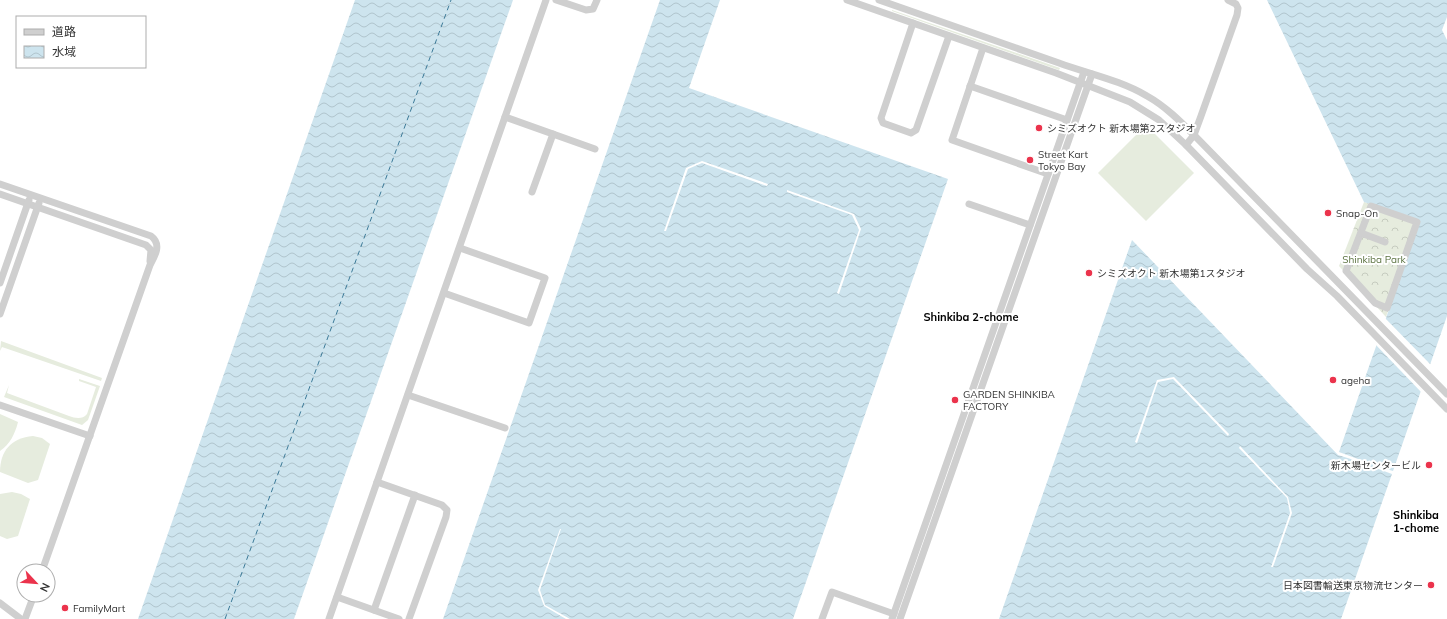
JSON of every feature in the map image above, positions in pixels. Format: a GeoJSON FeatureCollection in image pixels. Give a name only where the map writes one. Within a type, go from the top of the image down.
{"type":"FeatureCollection","features":[{"type":"Feature","properties":{"kind":"street"},"geometry":{"type":"LineString","coordinates":[[330,619],[546,0]]}},
{"type":"Feature","properties":{"kind":"street"},"geometry":{"type":"LineString","coordinates":[[556,0],[588,11],[593,8],[597,0]]}},
{"type":"Feature","properties":{"kind":"street"},"geometry":{"type":"LineString","coordinates":[[847,0],[1080,82],[1142,108],[1159,120],[1186,145],[1447,409]]}},
{"type":"Feature","properties":{"kind":"street"},"geometry":{"type":"LineString","coordinates":[[1186,145],[1194,135],[1237,15],[1238,8],[1236,4],[1228,0]]}},
{"type":"Feature","properties":{"kind":"street"},"geometry":{"type":"LineString","coordinates":[[881,12],[883,1],[1092,74],[1131,88],[1148,96],[1179,120],[1447,394]]}},
{"type":"Feature","properties":{"kind":"street"},"geometry":{"type":"LineString","coordinates":[[913,23],[881,118],[883,122],[910,132],[914,132],[916,130],[949,36]]}},
{"type":"Feature","properties":{"kind":"street"},"geometry":{"type":"LineString","coordinates":[[983,48],[952,140],[1048,174]]}},
{"type":"Feature","properties":{"kind":"street"},"geometry":{"type":"LineString","coordinates":[[900,619],[941,503],[1008,301],[1030,225],[1084,72]]}},
{"type":"Feature","properties":{"kind":"street"},"geometry":{"type":"LineString","coordinates":[[822,619],[832,592],[893,616],[933,500],[1092,74]]}},
{"type":"Feature","properties":{"kind":"street"},"geometry":{"type":"LineString","coordinates":[[970,86],[1067,120]]}},
{"type":"Feature","properties":{"kind":"street"},"geometry":{"type":"LineString","coordinates":[[505,117],[595,149]]}},
{"type":"Feature","properties":{"kind":"street"},"geometry":{"type":"LineString","coordinates":[[532,192],[553,134]]}},
{"type":"Feature","properties":{"kind":"street"},"geometry":{"type":"LineString","coordinates":[[0,184],[151,236],[158,244],[45,563]]}},
{"type":"Feature","properties":{"kind":"street"},"geometry":{"type":"LineString","coordinates":[[0,194],[146,245],[151,250],[150,265]]}},
{"type":"Feature","properties":{"kind":"street"},"geometry":{"type":"LineString","coordinates":[[9,288],[0,284],[30,195]]}},
{"type":"Feature","properties":{"kind":"street"},"geometry":{"type":"LineString","coordinates":[[0,314],[40,199]]}},
{"type":"Feature","properties":{"kind":"street"},"geometry":{"type":"LineString","coordinates":[[969,204],[1030,225]]}},
{"type":"Feature","properties":{"kind":"street"},"geometry":{"type":"LineString","coordinates":[[1371,206],[1417,222],[1387,308],[1375,303],[1346,272],[1360,233],[1371,206]]}},
{"type":"Feature","properties":{"kind":"street"},"geometry":{"type":"LineString","coordinates":[[1360,233],[1385,242]]}},
{"type":"Feature","properties":{"kind":"street"},"geometry":{"type":"LineString","coordinates":[[444,293],[529,323],[545,278],[460,248]]}},
{"type":"Feature","properties":{"kind":"street"},"geometry":{"type":"LineString","coordinates":[[408,395],[504,428]]}},
{"type":"Feature","properties":{"kind":"street"},"geometry":{"type":"LineString","coordinates":[[0,404],[90,436]]}},
{"type":"Feature","properties":{"kind":"street"},"geometry":{"type":"LineString","coordinates":[[377,482],[442,505],[446,508],[447,513],[409,619]]}},
{"type":"Feature","properties":{"kind":"street"},"geometry":{"type":"LineString","coordinates":[[374,610],[415,495]]}},
{"type":"Feature","properties":{"kind":"street"},"geometry":{"type":"LineString","coordinates":[[933,500],[941,503]]}},
{"type":"Feature","properties":{"kind":"street"},"geometry":{"type":"LineString","coordinates":[[337,597],[399,619]]}},
{"type":"Feature","properties":{"kind":"street"},"geometry":{"type":"LineString","coordinates":[[0,603],[21,619]]}},
{"type":"Feature","properties":{"kind":"street"},"geometry":{"type":"LineString","coordinates":[[25,619],[31,603]]}},
{"type":"Feature","properties":{"kind":"green space"},"geometry":{"type":"Polygon","coordinates":[[[892,10],[1060,68],[1059,70],[892,10]]]}},
{"type":"Feature","properties":{"kind":"green space"},"geometry":{"type":"Polygon","coordinates":[[[1146,125],[1194,173],[1146,221],[1098,173],[1146,125]]]}},
{"type":"Feature","properties":{"kind":"green space","name":"Shinkiba Park"},"geometry":{"type":"Polygon","coordinates":[[[1364,202],[1420,221],[1386,317],[1339,266],[1364,202]]]}},
{"type":"Feature","properties":{"kind":"green space"},"geometry":{"type":"Polygon","coordinates":[[[1,341],[102,378],[101,381],[2,347],[0,351],[1,341]]]}},
{"type":"Feature","properties":{"kind":"green space"},"geometry":{"type":"Polygon","coordinates":[[[79,379],[100,386],[88,420],[82,425],[4,397],[9,385],[7,393],[69,416],[81,418],[87,414],[96,387],[79,381],[79,379]]]}},
{"type":"Feature","properties":{"kind":"green space"},"geometry":{"type":"Polygon","coordinates":[[[0,414],[18,422],[12,438],[0,451],[0,414]]]}},
{"type":"Feature","properties":{"kind":"green space"},"geometry":{"type":"Polygon","coordinates":[[[33,436],[42,438],[50,444],[38,480],[28,483],[0,472],[2,458],[8,447],[25,437],[33,436]]]}},
{"type":"Feature","properties":{"kind":"green space"},"geometry":{"type":"Polygon","coordinates":[[[12,492],[21,494],[30,499],[18,536],[7,539],[0,536],[0,494],[12,492]]]}},
{"type":"Feature","properties":{"kind":"water"},"geometry":{"type":"Polygon","coordinates":[[[355,0],[513,0],[294,619],[138,619],[355,0]]]}},
{"type":"Feature","properties":{"kind":"water"},"geometry":{"type":"Polygon","coordinates":[[[660,0],[720,0],[689,88],[948,179],[793,619],[443,619],[660,0]]]}},
{"type":"Feature","properties":{"kind":"water"},"geometry":{"type":"Polygon","coordinates":[[[1267,0],[1447,0],[1447,17],[1442,30],[1447,40],[1447,316],[1393,471],[1373,465],[1373,467],[1392,474],[1341,619],[999,619],[1132,240],[1338,455],[1357,461],[1358,459],[1339,452],[1420,221],[1364,202],[1267,0]]]}},
{"type":"Feature","properties":{"kind":"pier"},"geometry":{"type":"Polygon","coordinates":[[[702,161],[768,184],[767,186],[702,163],[688,169],[666,231],[664,231],[686,168],[702,161]]]}},
{"type":"Feature","properties":{"kind":"pier"},"geometry":{"type":"Polygon","coordinates":[[[787,190],[854,214],[861,229],[839,294],[837,293],[859,230],[852,215],[787,192],[787,190]]]}},
{"type":"Feature","properties":{"kind":"pier"},"geometry":{"type":"Polygon","coordinates":[[[1384,317],[1432,366],[1422,393],[1375,344],[1384,317]]]}},
{"type":"Feature","properties":{"kind":"pier"},"geometry":{"type":"Polygon","coordinates":[[[1174,377],[1229,434],[1228,436],[1173,379],[1158,382],[1137,443],[1135,442],[1157,380],[1174,377]]]}},
{"type":"Feature","properties":{"kind":"pier"},"geometry":{"type":"Polygon","coordinates":[[[1240,446],[1288,497],[1292,513],[1273,567],[1271,567],[1290,513],[1287,498],[1239,448],[1240,446]]]}},
{"type":"Feature","properties":{"kind":"pier"},"geometry":{"type":"Polygon","coordinates":[[[560,529],[540,590],[545,605],[570,619],[566,619],[544,606],[538,590],[560,529]]]}},
{"type":"Feature","properties":{"kind":"ferry route"},"geometry":{"type":"LineString","coordinates":[[225,619],[451,0]]}},
{"type":"Feature","properties":{"kind":"place","name":"シミズオクト 新木場第2スタジオ"},"geometry":{"type":"Point","coordinates":[1039,128]}},
{"type":"Feature","properties":{"kind":"place","name":"Street Kart Tokyo Bay"},"geometry":{"type":"Point","coordinates":[1030,160]}},
{"type":"Feature","properties":{"kind":"place","name":"Snap-On"},"geometry":{"type":"Point","coordinates":[1328,213]}},
{"type":"Feature","properties":{"kind":"place","name":"シミズオクト 新木場第1スタジオ"},"geometry":{"type":"Point","coordinates":[1089,273]}},
{"type":"Feature","properties":{"kind":"place","name":"ageha"},"geometry":{"type":"Point","coordinates":[1333,380]}},
{"type":"Feature","properties":{"kind":"place","name":"GARDEN SHINKIBA FACTORY"},"geometry":{"type":"Point","coordinates":[955,400]}},
{"type":"Feature","properties":{"kind":"place","name":"新木場センタービル"},"geometry":{"type":"Point","coordinates":[1429,465]}},
{"type":"Feature","properties":{"kind":"place","name":"日本図書輸送東京物流センター"},"geometry":{"type":"Point","coordinates":[1431,585]}},
{"type":"Feature","properties":{"kind":"place","name":"FamilyMart"},"geometry":{"type":"Point","coordinates":[65,608]}},
{"type":"Feature","properties":{"kind":"district","name":"Shinkiba 2-chome"},"geometry":{"type":"Point","coordinates":[971,317]}},
{"type":"Feature","properties":{"kind":"district","name":"Shinkiba 1-chome"},"geometry":{"type":"Point","coordinates":[1416,521]}}]}
